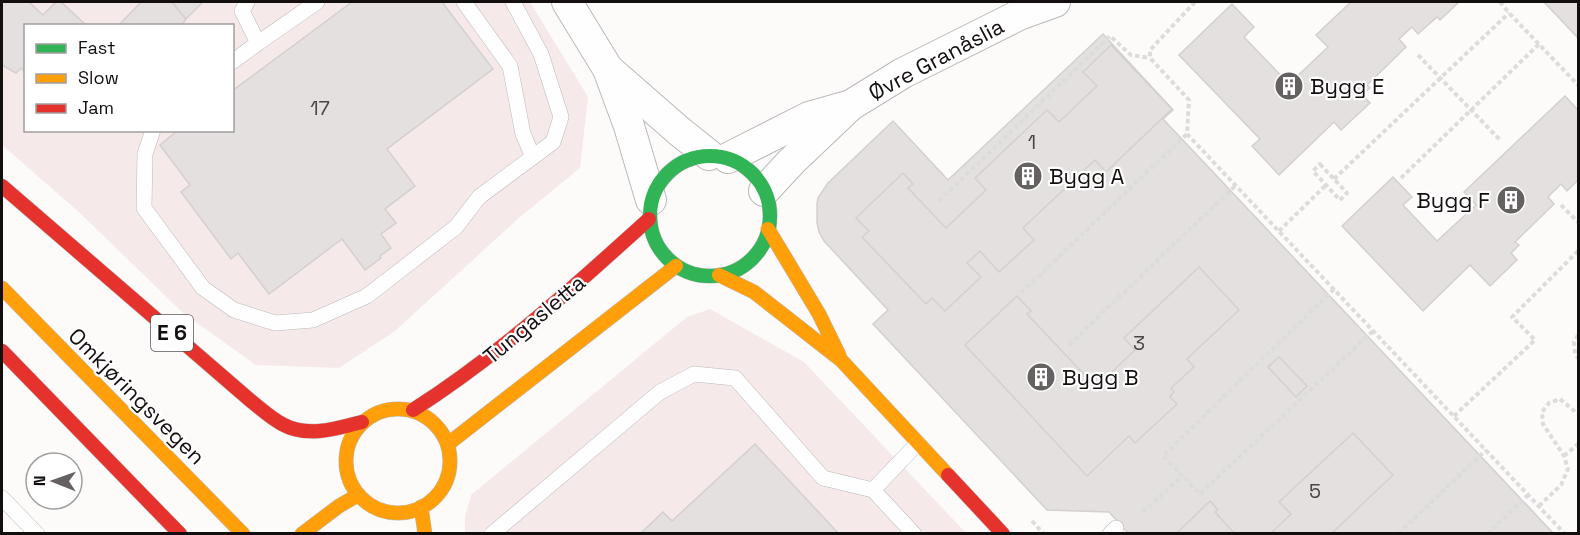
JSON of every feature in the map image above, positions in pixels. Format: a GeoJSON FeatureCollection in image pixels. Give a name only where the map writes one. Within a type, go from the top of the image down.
{"type":"FeatureCollection","features":[{"type":"Feature","properties":{"kind":"main road"},"geometry":{"type":"LineString","coordinates":[[719,157],[747,168],[760,183],[764,192],[768,200],[770,218],[767,235],[759,252],[746,265],[729,273],[711,277],[693,274],[676,266],[662,254],[653,237],[650,210],[659,183],[671,170],[688,159],[719,157]]}},
{"type":"Feature","properties":{"kind":"main road","name":"E 6"},"geometry":{"type":"LineString","coordinates":[[2,186],[275,420],[299,430],[314,432],[362,422]]}},
{"type":"Feature","properties":{"kind":"main road","name":"Tungasletta"},"geometry":{"type":"LineString","coordinates":[[413,410],[484,362],[579,282],[650,210]]}},
{"type":"Feature","properties":{"kind":"main road"},"geometry":{"type":"LineString","coordinates":[[768,229],[819,314],[841,360]]}},
{"type":"Feature","properties":{"kind":"main road","name":"Tungasletta"},"geometry":{"type":"LineString","coordinates":[[448,444],[676,266]]}},
{"type":"Feature","properties":{"kind":"main road"},"geometry":{"type":"LineString","coordinates":[[719,275],[754,292],[841,360],[1003,534]]}},
{"type":"Feature","properties":{"kind":"main road","name":"Omkjøringsvegen"},"geometry":{"type":"LineString","coordinates":[[2,288],[243,534]]}},
{"type":"Feature","properties":{"kind":"main road"},"geometry":{"type":"LineString","coordinates":[[2,351],[180,534]]}},
{"type":"Feature","properties":{"kind":"main road"},"geometry":{"type":"LineString","coordinates":[[395,408],[413,410],[428,417],[440,429],[448,444],[450,460],[448,477],[440,492],[428,504],[413,511],[398,513],[383,511],[369,505],[358,495],[349,481],[345,466],[346,450],[352,435],[362,422],[377,412],[395,408]]}},
{"type":"Feature","properties":{"kind":"main road"},"geometry":{"type":"LineString","coordinates":[[302,534],[358,495]]}},
{"type":"Feature","properties":{"kind":"main road"},"geometry":{"type":"LineString","coordinates":[[421,507],[425,534]]}},
{"type":"Feature","properties":{"kind":"street"},"geometry":{"type":"LineString","coordinates":[[567,2],[608,69],[629,126],[650,210]]}},
{"type":"Feature","properties":{"kind":"street","name":"Øvre Granåslia"},"geometry":{"type":"LineString","coordinates":[[764,192],[791,162],[851,105],[903,73],[1019,15],[1055,2]]}},
{"type":"Feature","properties":{"kind":"street"},"geometry":{"type":"LineString","coordinates":[[608,69],[719,157]]}},
{"type":"Feature","properties":{"kind":"street","name":"Øvre Granåslia"},"geometry":{"type":"LineString","coordinates":[[719,157],[809,117],[851,105]]}},
{"type":"Feature","properties":{"kind":"lane"},"geometry":{"type":"LineString","coordinates":[[247,2],[242,11],[258,43]]}},
{"type":"Feature","properties":{"kind":"lane"},"geometry":{"type":"LineString","coordinates":[[234,61],[317,2]]}},
{"type":"Feature","properties":{"kind":"lane"},"geometry":{"type":"LineString","coordinates":[[464,2],[510,66],[523,134],[533,157]]}},
{"type":"Feature","properties":{"kind":"lane"},"geometry":{"type":"LineString","coordinates":[[152,132],[145,154],[144,207],[203,288],[234,310],[275,323],[313,320],[367,296],[456,227],[479,197],[553,142],[561,117],[541,54],[513,2]]}},
{"type":"Feature","properties":{"kind":"lane"},"geometry":{"type":"LineString","coordinates":[[492,534],[660,392],[694,374],[735,378],[823,478],[873,490],[914,534]]}},
{"type":"Feature","properties":{"kind":"lane"},"geometry":{"type":"LineString","coordinates":[[873,490],[918,444]]}},
{"type":"Feature","properties":{"kind":"lane"},"geometry":{"type":"LineString","coordinates":[[2,498],[37,534]]}},
{"type":"Feature","properties":{"kind":"path"},"geometry":{"type":"LineString","coordinates":[[1150,58],[1150,50],[1195,2]]}},
{"type":"Feature","properties":{"kind":"path"},"geometry":{"type":"LineString","coordinates":[[1500,2],[1578,85]]}},
{"type":"Feature","properties":{"kind":"path"},"geometry":{"type":"LineString","coordinates":[[1334,179],[1509,13]]}},
{"type":"Feature","properties":{"kind":"path"},"geometry":{"type":"LineString","coordinates":[[939,201],[1110,36],[1131,55],[1150,58],[1189,100],[1187,134],[1021,293]]}},
{"type":"Feature","properties":{"kind":"path"},"geometry":{"type":"LineString","coordinates":[[1401,178],[1539,44]]}},
{"type":"Feature","properties":{"kind":"path"},"geometry":{"type":"LineString","coordinates":[[1418,54],[1501,141]]}},
{"type":"Feature","properties":{"kind":"path"},"geometry":{"type":"LineString","coordinates":[[1187,134],[1565,534]]}},
{"type":"Feature","properties":{"kind":"path"},"geometry":{"type":"LineString","coordinates":[[1320,164],[1347,193],[1340,200],[1326,185],[1313,171],[1320,164]]}},
{"type":"Feature","properties":{"kind":"path"},"geometry":{"type":"LineString","coordinates":[[1069,345],[1236,185]]}},
{"type":"Feature","properties":{"kind":"path"},"geometry":{"type":"LineString","coordinates":[[1279,231],[1326,185]]}},
{"type":"Feature","properties":{"kind":"path"},"geometry":{"type":"LineString","coordinates":[[1561,204],[1578,222]]}},
{"type":"Feature","properties":{"kind":"path"},"geometry":{"type":"LineString","coordinates":[[1454,416],[1534,340],[1512,317],[1578,251]]}},
{"type":"Feature","properties":{"kind":"path"},"geometry":{"type":"LineString","coordinates":[[1334,289],[1163,456],[1200,494],[1373,331]]}},
{"type":"Feature","properties":{"kind":"path"},"geometry":{"type":"LineString","coordinates":[[1578,335],[1574,342],[1575,354],[1578,358]]}},
{"type":"Feature","properties":{"kind":"path"},"geometry":{"type":"LineString","coordinates":[[1539,506],[1562,485],[1568,469],[1564,456],[1543,423],[1542,412],[1549,404],[1560,399],[1578,414]]}},
{"type":"Feature","properties":{"kind":"path"},"geometry":{"type":"LineString","coordinates":[[1564,456],[1578,444]]}},
{"type":"Feature","properties":{"kind":"path"},"geometry":{"type":"LineString","coordinates":[[1398,534],[1486,450]]}},
{"type":"Feature","properties":{"kind":"path"},"geometry":{"type":"LineString","coordinates":[[1143,512],[1182,476]]}},
{"type":"Feature","properties":{"kind":"path"},"geometry":{"type":"LineString","coordinates":[[1487,534],[1528,494]]}},
{"type":"Feature","properties":{"kind":"shaded area"},"geometry":{"type":"Polygon","coordinates":[[[2,2],[530,2],[588,97],[580,168],[520,217],[395,331],[339,368],[256,365],[183,313],[81,214],[2,145],[2,2]]]}},
{"type":"Feature","properties":{"kind":"shaded area"},"geometry":{"type":"Polygon","coordinates":[[[710,309],[804,362],[966,533],[465,534],[465,517],[471,495],[687,317],[710,309]]]}},
{"type":"Feature","properties":{"kind":"building"},"geometry":{"type":"Polygon","coordinates":[[[2,2],[29,2],[43,15],[56,2],[61,2],[85,24],[24,24],[24,71],[21,68],[16,73],[2,65],[2,2]]]}},
{"type":"Feature","properties":{"kind":"building"},"geometry":{"type":"Polygon","coordinates":[[[141,2],[172,2],[186,19],[182,24],[120,24],[141,2]]]}},
{"type":"Feature","properties":{"kind":"building"},"geometry":{"type":"Polygon","coordinates":[[[172,2],[203,2],[186,19],[172,2]]]}},
{"type":"Feature","properties":{"kind":"building"},"geometry":{"type":"Polygon","coordinates":[[[352,2],[442,2],[493,69],[387,149],[415,186],[385,209],[396,223],[381,234],[391,248],[365,270],[342,239],[269,294],[238,253],[231,259],[181,192],[190,185],[160,145],[176,132],[234,132],[234,90],[352,2]]]}},
{"type":"Feature","properties":{"kind":"building","name":"Bygg E"},"geometry":{"type":"Polygon","coordinates":[[[1351,2],[1459,2],[1440,20],[1437,17],[1418,34],[1412,27],[1399,39],[1406,47],[1367,85],[1370,88],[1362,95],[1370,103],[1341,130],[1334,122],[1279,175],[1252,146],[1260,139],[1179,55],[1232,4],[1254,27],[1244,37],[1289,84],[1328,47],[1316,35],[1351,2]]]}},
{"type":"Feature","properties":{"kind":"building"},"geometry":{"type":"Polygon","coordinates":[[[1544,2],[1578,2],[1578,38],[1544,2]]]}},
{"type":"Feature","properties":{"kind":"building"},"geometry":{"type":"Polygon","coordinates":[[[1103,34],[1173,110],[1163,119],[1554,534],[1129,534],[1109,512],[1047,510],[873,324],[888,310],[824,241],[819,232],[818,198],[828,183],[893,121],[948,180],[1103,34]]]}},
{"type":"Feature","properties":{"kind":"building","name":"Bygg A"},"geometry":{"type":"Polygon","coordinates":[[[1111,45],[1172,109],[1106,172],[1095,160],[1023,228],[1034,240],[999,272],[980,251],[967,263],[981,277],[945,311],[932,298],[926,304],[862,237],[869,231],[856,218],[903,173],[913,184],[908,188],[946,228],[986,190],[975,178],[1047,110],[1059,122],[1097,86],[1083,72],[1111,45]]]}},
{"type":"Feature","properties":{"kind":"building","name":"Bygg F"},"geometry":{"type":"Polygon","coordinates":[[[1565,96],[1578,110],[1578,180],[1567,191],[1561,184],[1548,197],[1554,204],[1515,242],[1519,245],[1511,253],[1517,260],[1490,286],[1470,265],[1423,311],[1342,226],[1393,177],[1412,197],[1403,205],[1437,241],[1476,205],[1464,192],[1565,96]]]}},
{"type":"Feature","properties":{"kind":"building","name":"Bygg B"},"geometry":{"type":"Polygon","coordinates":[[[1199,267],[1239,310],[1187,359],[1194,367],[1171,388],[1174,392],[1170,397],[1177,404],[1135,443],[1129,436],[1087,476],[965,345],[1017,296],[1031,311],[1027,314],[1096,387],[1135,350],[1124,338],[1199,267]]]}},
{"type":"Feature","properties":{"kind":"building"},"geometry":{"type":"Polygon","coordinates":[[[1279,357],[1307,386],[1296,397],[1268,367],[1279,357]]]}},
{"type":"Feature","properties":{"kind":"building"},"geometry":{"type":"Polygon","coordinates":[[[1353,433],[1393,475],[1331,534],[1270,534],[1291,514],[1279,502],[1353,433]]]}},
{"type":"Feature","properties":{"kind":"building"},"geometry":{"type":"Polygon","coordinates":[[[755,444],[839,534],[640,534],[663,512],[672,521],[755,444]]]}},
{"type":"Feature","properties":{"kind":"building"},"geometry":{"type":"Polygon","coordinates":[[[1210,501],[1218,510],[1215,512],[1235,534],[1176,534],[1210,501]]]}},
{"type":"Feature","properties":{"kind":"traffic: fast"},"geometry":{"type":"LineString","coordinates":[[710,156],[733,160],[753,173],[766,193],[770,216],[766,239],[753,259],[733,272],[710,276],[687,272],[667,259],[654,239],[650,216],[654,193],[667,173],[687,160],[710,156]]}},
{"type":"Feature","properties":{"kind":"traffic: slow"},"geometry":{"type":"LineString","coordinates":[[768,229],[819,314],[839,355]]}},
{"type":"Feature","properties":{"kind":"traffic: slow"},"geometry":{"type":"LineString","coordinates":[[448,444],[676,266]]}},
{"type":"Feature","properties":{"kind":"traffic: slow"},"geometry":{"type":"LineString","coordinates":[[719,275],[754,292],[841,360],[948,475]]}},
{"type":"Feature","properties":{"kind":"traffic: slow"},"geometry":{"type":"LineString","coordinates":[[2,288],[243,534]]}},
{"type":"Feature","properties":{"kind":"traffic: slow"},"geometry":{"type":"LineString","coordinates":[[398,409],[418,413],[435,424],[446,441],[450,461],[446,481],[435,498],[418,509],[398,513],[378,509],[361,498],[350,481],[346,461],[350,441],[361,424],[378,413],[398,409]]}},
{"type":"Feature","properties":{"kind":"traffic: slow"},"geometry":{"type":"LineString","coordinates":[[302,534],[339,506],[358,495]]}},
{"type":"Feature","properties":{"kind":"traffic: slow"},"geometry":{"type":"LineString","coordinates":[[421,507],[425,534]]}},
{"type":"Feature","properties":{"kind":"traffic: jam"},"geometry":{"type":"LineString","coordinates":[[2,186],[274,419],[301,431],[322,431],[362,422]]}},
{"type":"Feature","properties":{"kind":"traffic: jam"},"geometry":{"type":"LineString","coordinates":[[413,410],[476,367],[506,343],[649,219]]}},
{"type":"Feature","properties":{"kind":"traffic: jam"},"geometry":{"type":"LineString","coordinates":[[2,351],[180,534]]}},
{"type":"Feature","properties":{"kind":"traffic: jam"},"geometry":{"type":"LineString","coordinates":[[948,475],[1003,534]]}},
{"type":"Feature","properties":{"kind":"place","name":"Bygg E"},"geometry":{"type":"Point","coordinates":[1289,86]}},
{"type":"Feature","properties":{"kind":"place","name":"Bygg A"},"geometry":{"type":"Point","coordinates":[1028,176]}},
{"type":"Feature","properties":{"kind":"place","name":"Bygg F"},"geometry":{"type":"Point","coordinates":[1511,200]}},
{"type":"Feature","properties":{"kind":"place","name":"Bygg B"},"geometry":{"type":"Point","coordinates":[1041,377]}}]}
